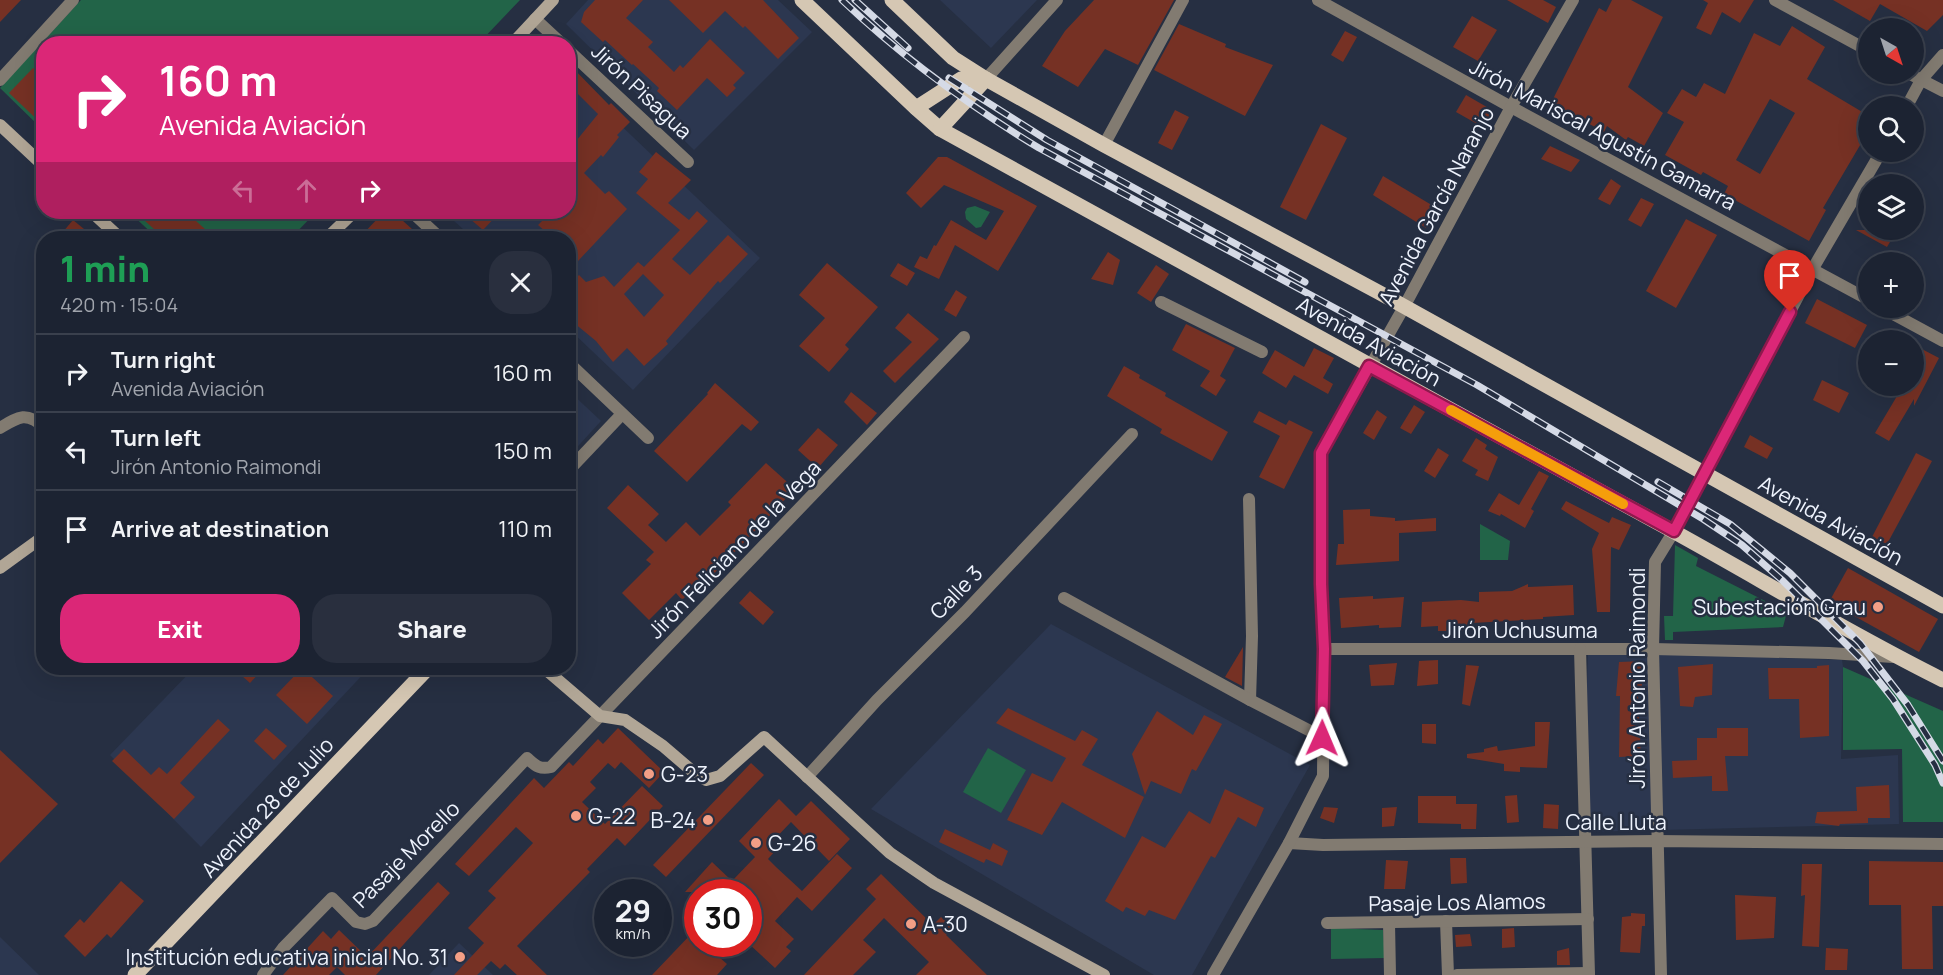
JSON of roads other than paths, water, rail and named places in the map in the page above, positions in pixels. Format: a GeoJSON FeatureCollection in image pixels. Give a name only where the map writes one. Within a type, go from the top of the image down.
{"type":"FeatureCollection","features":[{"type":"Feature","properties":{"kind":"main road","name":"Avenida Aviación"},"geometry":{"type":"LineString","coordinates":[[802,0],[940,129],[1674,531],[1897,658],[1943,680]]}},
{"type":"Feature","properties":{"kind":"main road","name":"Avenida Aviación"},"geometry":{"type":"LineString","coordinates":[[892,0],[953,58],[987,79],[1943,606]]}},
{"type":"Feature","properties":{"kind":"main road"},"geometry":{"type":"LineString","coordinates":[[916,108],[961,79],[987,79]]}},
{"type":"Feature","properties":{"kind":"main road"},"geometry":{"type":"LineString","coordinates":[[940,129],[987,79]]}},
{"type":"Feature","properties":{"kind":"main road","name":"Avenida 28 de Julio"},"geometry":{"type":"LineString","coordinates":[[135,975],[421,675]]}},
{"type":"Feature","properties":{"kind":"street"},"geometry":{"type":"LineString","coordinates":[[41,36],[74,0]]}},
{"type":"Feature","properties":{"kind":"street"},"geometry":{"type":"LineString","coordinates":[[519,36],[553,0]]}},
{"type":"Feature","properties":{"kind":"street"},"geometry":{"type":"LineString","coordinates":[[987,79],[1056,0]]}},
{"type":"Feature","properties":{"kind":"street"},"geometry":{"type":"LineString","coordinates":[[1104,145],[1182,0]]}},
{"type":"Feature","properties":{"kind":"street","name":"Jirón Mariscal Agustín Gamarra"},"geometry":{"type":"LineString","coordinates":[[1318,0],[1858,294]]}},
{"type":"Feature","properties":{"kind":"street","name":"Avenida García Naranjo"},"geometry":{"type":"LineString","coordinates":[[1213,975],[1289,843],[1323,776],[1321,453],[1404,307],[1511,107],[1573,0]]}},
{"type":"Feature","properties":{"kind":"street"},"geometry":{"type":"LineString","coordinates":[[1775,0],[1858,45]]}},
{"type":"Feature","properties":{"kind":"street","name":"Jirón Pisagua"},"geometry":{"type":"LineString","coordinates":[[535,19],[553,36]]}},
{"type":"Feature","properties":{"kind":"street"},"geometry":{"type":"LineString","coordinates":[[0,80],[36,41]]}},
{"type":"Feature","properties":{"kind":"street"},"geometry":{"type":"LineString","coordinates":[[1924,70],[1943,55]]}},
{"type":"Feature","properties":{"kind":"street","name":"Jirón Pisagua"},"geometry":{"type":"LineString","coordinates":[[576,57],[688,162]]}},
{"type":"Feature","properties":{"kind":"street"},"geometry":{"type":"LineString","coordinates":[[1924,81],[1943,92]]}},
{"type":"Feature","properties":{"kind":"street"},"geometry":{"type":"LineString","coordinates":[[0,125],[36,159]]}},
{"type":"Feature","properties":{"kind":"street","name":"Jirón Antonio Raimondi"},"geometry":{"type":"LineString","coordinates":[[1661,975],[1653,649],[1655,562],[1674,531],[1812,270],[1875,162]]}},
{"type":"Feature","properties":{"kind":"street"},"geometry":{"type":"LineString","coordinates":[[100,219],[112,231]]}},
{"type":"Feature","properties":{"kind":"street"},"geometry":{"type":"LineString","coordinates":[[334,231],[347,219]]}},
{"type":"Feature","properties":{"kind":"street"},"geometry":{"type":"LineString","coordinates":[[420,219],[432,231]]}},
{"type":"Feature","properties":{"kind":"street"},"geometry":{"type":"LineString","coordinates":[[1161,302],[1262,352]]}},
{"type":"Feature","properties":{"kind":"street"},"geometry":{"type":"LineString","coordinates":[[1900,318],[1943,341]]}},
{"type":"Feature","properties":{"kind":"street","name":"Jirón Feliciano de la Vega"},"geometry":{"type":"LineString","coordinates":[[527,758],[543,769],[551,767],[964,337]]}},
{"type":"Feature","properties":{"kind":"street"},"geometry":{"type":"LineString","coordinates":[[576,370],[648,438]]}},
{"type":"Feature","properties":{"kind":"street"},"geometry":{"type":"LineString","coordinates":[[576,463],[622,414]]}},
{"type":"Feature","properties":{"kind":"street"},"geometry":{"type":"LineString","coordinates":[[0,428],[15,418],[31,418],[36,421]]}},
{"type":"Feature","properties":{"kind":"street","name":"Calle 3"},"geometry":{"type":"LineString","coordinates":[[807,777],[877,700],[965,612],[1132,434]]}},
{"type":"Feature","properties":{"kind":"street"},"geometry":{"type":"LineString","coordinates":[[1249,500],[1252,636],[1250,700]]}},
{"type":"Feature","properties":{"kind":"street"},"geometry":{"type":"LineString","coordinates":[[0,568],[36,542]]}},
{"type":"Feature","properties":{"kind":"street"},"geometry":{"type":"LineString","coordinates":[[1064,598],[1322,738]]}},
{"type":"Feature","properties":{"kind":"street","name":"Jirón Uchusuma"},"geometry":{"type":"LineString","coordinates":[[1324,649],[1653,649],[1869,655],[1897,658]]}},
{"type":"Feature","properties":{"kind":"street"},"geometry":{"type":"LineString","coordinates":[[1457,975],[1589,974],[1580,649]]}},
{"type":"Feature","properties":{"kind":"street"},"geometry":{"type":"LineString","coordinates":[[552,675],[600,716],[625,720],[706,780],[720,776],[764,737],[890,854],[934,883],[1104,975]]}},
{"type":"Feature","properties":{"kind":"street","name":"Pasaje Morello"},"geometry":{"type":"LineString","coordinates":[[263,975],[283,948],[332,898],[356,922],[365,924],[373,921],[527,758]]}},
{"type":"Feature","properties":{"kind":"street","name":"Calle Lluta"},"geometry":{"type":"LineString","coordinates":[[1289,843],[1323,845],[1656,840],[1943,844]]}},
{"type":"Feature","properties":{"kind":"street","name":"Pasaje Los Alamos"},"geometry":{"type":"LineString","coordinates":[[1327,923],[1588,919]]}},
{"type":"Feature","properties":{"kind":"street"},"geometry":{"type":"LineString","coordinates":[[1446,921],[1448,975]]}},
{"type":"Feature","properties":{"kind":"street"},"geometry":{"type":"LineString","coordinates":[[1389,923],[1390,975]]}},
{"type":"Feature","properties":{"kind":"railway"},"geometry":{"type":"LineString","coordinates":[[842,0],[936,79],[1039,148],[1477,385],[1703,519],[1742,545],[1783,581],[1863,661],[1893,699],[1935,765],[1943,783]]}},
{"type":"Feature","properties":{"kind":"railway"},"geometry":{"type":"LineString","coordinates":[[855,0],[908,48]]}},
{"type":"Feature","properties":{"kind":"railway"},"geometry":{"type":"LineString","coordinates":[[949,78],[1047,140],[1305,282]]}},
{"type":"Feature","properties":{"kind":"railway"},"geometry":{"type":"LineString","coordinates":[[1658,482],[1730,524],[1790,573],[1860,643],[1908,705],[1943,761]]}},
{"type":"Feature","properties":{"kind":"place","name":"Subestación Grau"},"geometry":{"type":"Point","coordinates":[1878,607]}},
{"type":"Feature","properties":{"kind":"place","name":"G-23"},"geometry":{"type":"Point","coordinates":[649,774]}},
{"type":"Feature","properties":{"kind":"place","name":"G-22"},"geometry":{"type":"Point","coordinates":[576,816]}},
{"type":"Feature","properties":{"kind":"place","name":"B-24"},"geometry":{"type":"Point","coordinates":[708,820]}},
{"type":"Feature","properties":{"kind":"place","name":"G-26"},"geometry":{"type":"Point","coordinates":[756,843]}},
{"type":"Feature","properties":{"kind":"place","name":"A-30"},"geometry":{"type":"Point","coordinates":[911,924]}},
{"type":"Feature","properties":{"kind":"place","name":"Institución educativa inicial No. 31"},"geometry":{"type":"Point","coordinates":[460,957]}}]}
